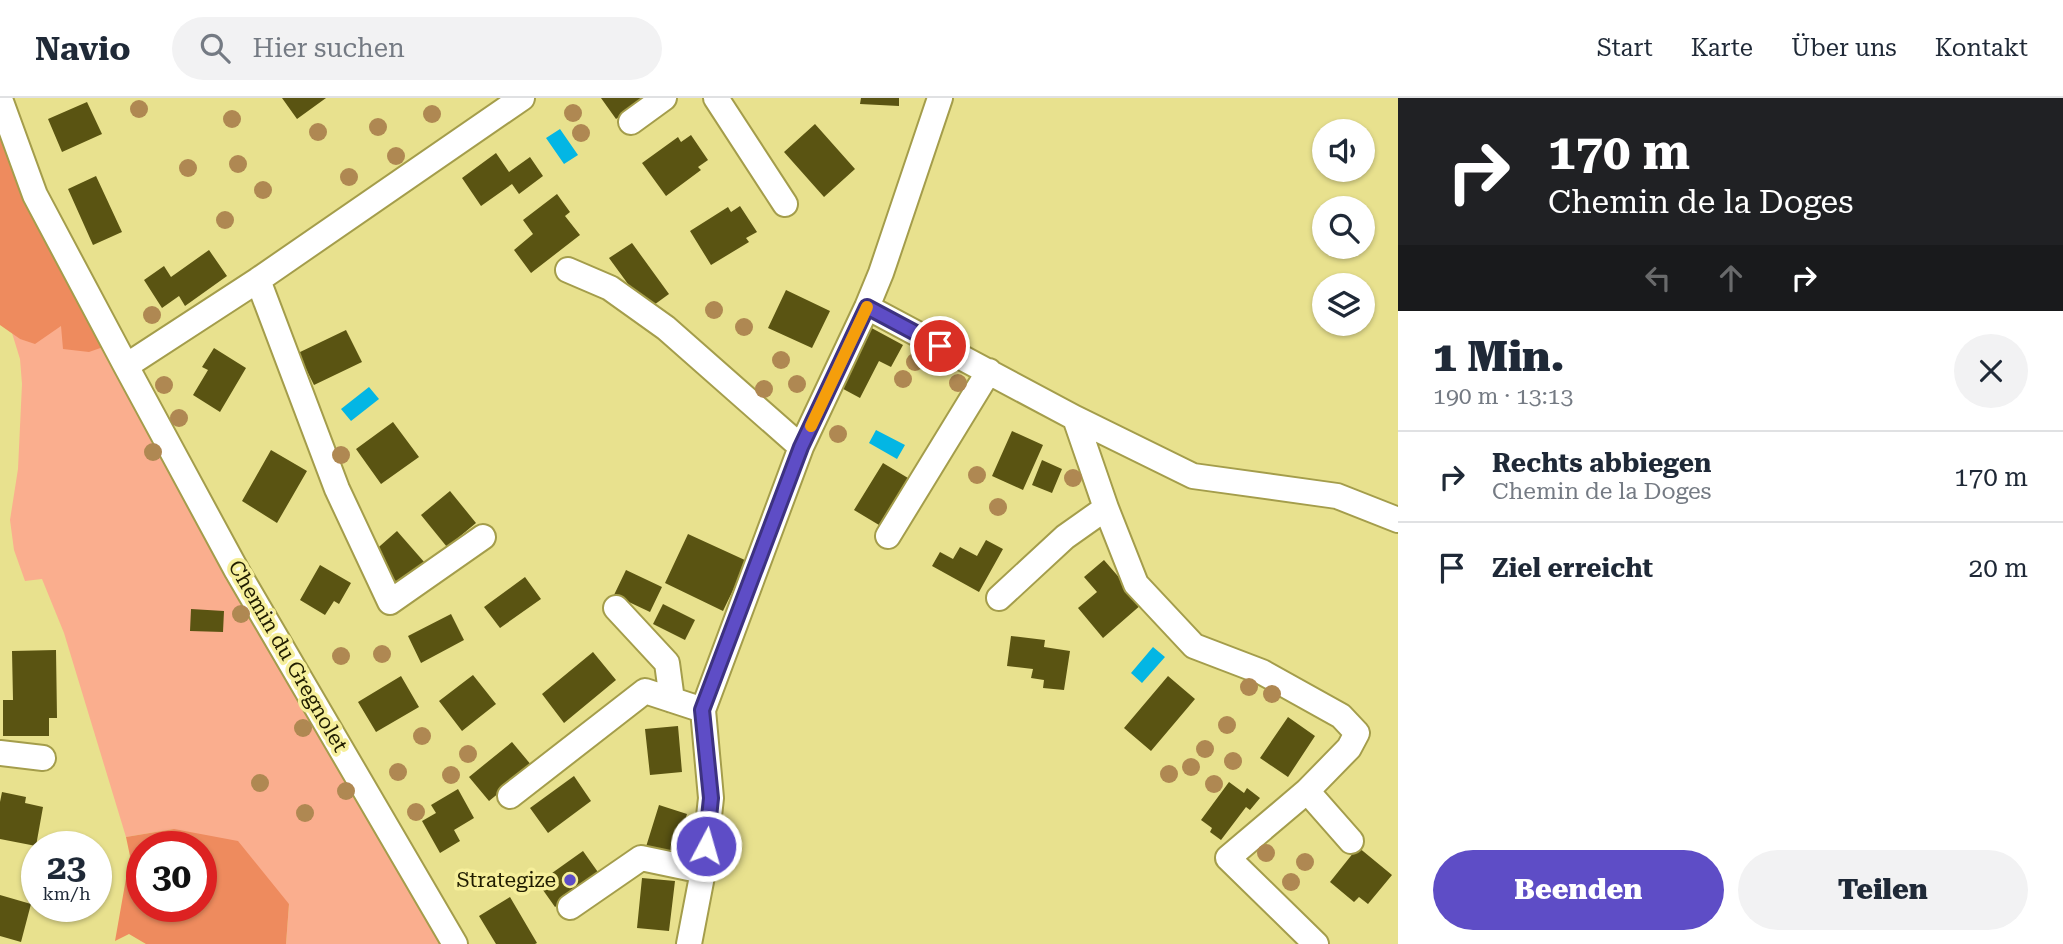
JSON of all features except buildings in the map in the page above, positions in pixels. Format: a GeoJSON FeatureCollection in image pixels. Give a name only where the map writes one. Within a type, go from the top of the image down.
{"type":"FeatureCollection","features":[{"type":"Feature","properties":{"kind":"street"},"geometry":{"type":"LineString","coordinates":[[126,366],[258,280],[522,98]]}},
{"type":"Feature","properties":{"kind":"street"},"geometry":{"type":"LineString","coordinates":[[631,122],[664,98]]}},
{"type":"Feature","properties":{"kind":"street"},"geometry":{"type":"LineString","coordinates":[[716,98],[785,204]]}},
{"type":"Feature","properties":{"kind":"street"},"geometry":{"type":"LineString","coordinates":[[689,944],[703,871],[711,798],[702,710],[801,447],[881,273],[940,98]]}},
{"type":"Feature","properties":{"kind":"street","name":"Chemin du Gregnolet"},"geometry":{"type":"LineString","coordinates":[[0,99],[35,195],[126,366],[237,571],[455,944]]}},
{"type":"Feature","properties":{"kind":"street"},"geometry":{"type":"LineString","coordinates":[[568,270],[610,288],[666,328],[801,447]]}},
{"type":"Feature","properties":{"kind":"street"},"geometry":{"type":"LineString","coordinates":[[258,280],[337,489],[390,603],[483,537]]}},
{"type":"Feature","properties":{"kind":"street"},"geometry":{"type":"LineString","coordinates":[[867,307],[1075,418],[1193,475],[1337,496],[1398,520]]}},
{"type":"Feature","properties":{"kind":"street"},"geometry":{"type":"LineString","coordinates":[[888,536],[989,372]]}},
{"type":"Feature","properties":{"kind":"street"},"geometry":{"type":"LineString","coordinates":[[1075,418],[1136,584],[1194,646],[1262,672],[1341,716],[1357,733],[1349,748],[1307,791],[1228,858],[1316,944]]}},
{"type":"Feature","properties":{"kind":"street"},"geometry":{"type":"LineString","coordinates":[[999,598],[1065,537],[1106,508]]}},
{"type":"Feature","properties":{"kind":"street"},"geometry":{"type":"LineString","coordinates":[[617,608],[632,630],[667,663],[672,700]]}},
{"type":"Feature","properties":{"kind":"street"},"geometry":{"type":"LineString","coordinates":[[510,796],[645,691],[702,710]]}},
{"type":"Feature","properties":{"kind":"street"},"geometry":{"type":"LineString","coordinates":[[0,753],[43,758]]}},
{"type":"Feature","properties":{"kind":"street"},"geometry":{"type":"LineString","coordinates":[[1307,791],[1351,841]]}},
{"type":"Feature","properties":{"kind":"street"},"geometry":{"type":"LineString","coordinates":[[570,907],[641,858],[703,871]]}},
{"type":"Feature","properties":{"kind":"shaded area"},"geometry":{"type":"Polygon","coordinates":[[[0,122],[106,346],[89,352],[63,349],[61,326],[35,344],[20,339],[0,325],[0,122]]]}},
{"type":"Feature","properties":{"kind":"shaded area"},"geometry":{"type":"Polygon","coordinates":[[[61,326],[106,346],[455,944],[286,944],[289,904],[217,857],[217,831],[126,831],[126,837],[64,633],[42,579],[25,581],[14,550],[10,520],[18,469],[22,384],[20,359],[12,333],[20,339],[61,326]]]}},
{"type":"Feature","properties":{"kind":"shaded area"},"geometry":{"type":"Polygon","coordinates":[[[217,837],[238,841],[289,904],[286,944],[146,944],[129,934],[115,941],[126,879],[126,922],[217,922],[217,837]]]}},
{"type":"Feature","properties":{"kind":"water"},"geometry":{"type":"Polygon","coordinates":[[[560,129],[578,155],[564,164],[546,138],[560,129]]]}},
{"type":"Feature","properties":{"kind":"water"},"geometry":{"type":"Polygon","coordinates":[[[369,387],[379,399],[351,421],[341,409],[369,387]]]}},
{"type":"Feature","properties":{"kind":"water"},"geometry":{"type":"Polygon","coordinates":[[[876,430],[905,445],[897,459],[869,443],[876,430]]]}},
{"type":"Feature","properties":{"kind":"water"},"geometry":{"type":"Polygon","coordinates":[[[1153,647],[1165,657],[1142,683],[1131,673],[1153,647]]]}},
{"type":"Feature","properties":{"kind":"slow traffic"},"geometry":{"type":"LineString","coordinates":[[811,426],[867,307]]}},
{"type":"Feature","properties":{"kind":"place","name":"Strategize"},"geometry":{"type":"Point","coordinates":[570,880]}},
{"type":"Feature","properties":{"kind":"route"},"geometry":{"type":"LineString","coordinates":[[706,846],[711,798],[702,710],[801,447],[867,307],[940,346]]}}]}
